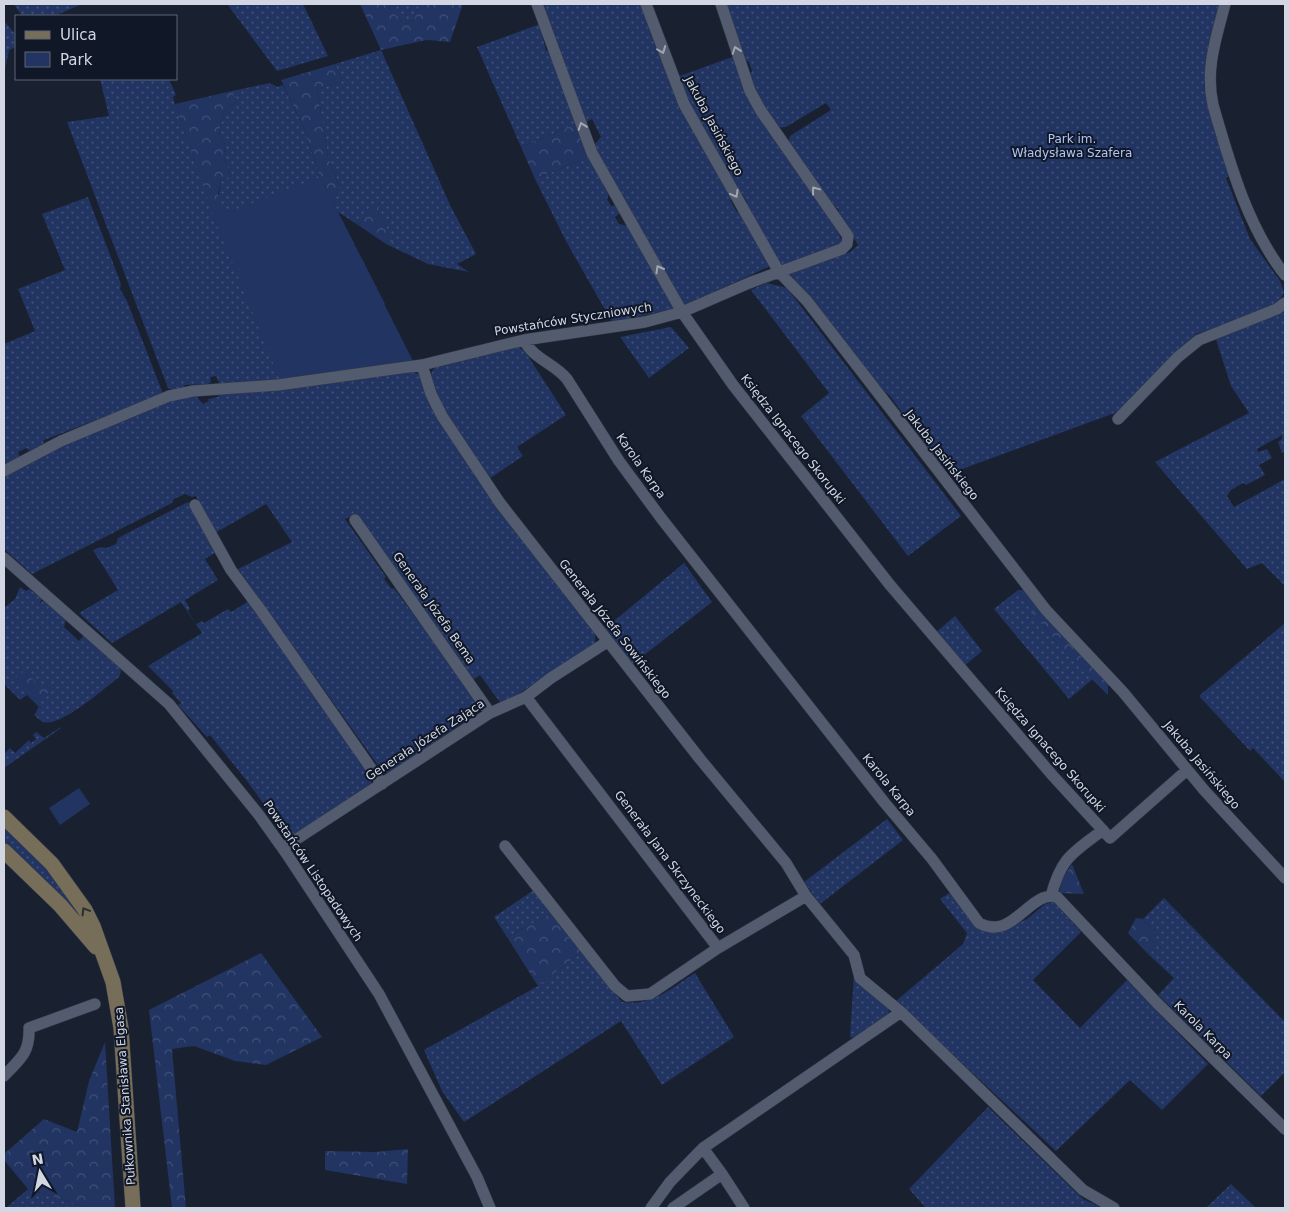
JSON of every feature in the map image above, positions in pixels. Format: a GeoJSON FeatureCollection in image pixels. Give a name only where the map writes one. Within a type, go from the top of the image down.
{"type":"FeatureCollection","features":[{"type":"Feature","properties":{"kind":"street","name":"Księdza Ignacego Skorupki"},"geometry":{"type":"LineString","coordinates":[[537,4],[588,145],[682,312],[745,400],[890,585],[1107,834]]}},
{"type":"Feature","properties":{"kind":"street","name":"Jakuba Jasińskiego"},"geometry":{"type":"LineString","coordinates":[[646,4],[684,104],[779,272],[807,301],[1046,610],[1123,692],[1187,770],[1285,878]]}},
{"type":"Feature","properties":{"kind":"street","name":"Powstańców Styczniowych"},"geometry":{"type":"LineString","coordinates":[[4,470],[61,441],[169,396],[193,391],[278,385],[422,366],[524,340],[645,322],[682,312],[779,272],[842,249],[847,244],[848,236],[760,111],[750,91],[721,4]]}},
{"type":"Feature","properties":{"kind":"street"},"geometry":{"type":"LineString","coordinates":[[1225,4],[1210,70],[1209,87],[1246,207],[1265,245],[1285,275]]}},
{"type":"Feature","properties":{"kind":"street"},"geometry":{"type":"LineString","coordinates":[[1118,419],[1178,357],[1199,340],[1277,309],[1285,303]]}},
{"type":"Feature","properties":{"kind":"street","name":"Karola Karpa"},"geometry":{"type":"LineString","coordinates":[[524,340],[528,350],[559,370],[567,379],[619,460],[661,518],[884,802],[932,859],[973,917],[984,926],[998,926],[1012,921],[1041,899],[1051,896],[1061,901],[1157,1003],[1285,1129]]}},
{"type":"Feature","properties":{"kind":"street","name":"Generała Józefa Sowińskiego"},"geometry":{"type":"LineString","coordinates":[[422,366],[431,394],[460,446],[500,503],[607,642],[786,863],[806,896],[854,955],[860,978],[901,1012],[1083,1190],[1114,1208]]}},
{"type":"Feature","properties":{"kind":"street"},"geometry":{"type":"LineString","coordinates":[[195,505],[231,570],[382,784]]}},
{"type":"Feature","properties":{"kind":"street","name":"Generała Józefa Bema"},"geometry":{"type":"LineString","coordinates":[[355,520],[490,713]]}},
{"type":"Feature","properties":{"kind":"street","name":"Powstańców Listopadowych"},"geometry":{"type":"LineString","coordinates":[[4,558],[169,705],[238,789],[283,848],[379,994],[399,1028],[477,1177],[490,1208]]}},
{"type":"Feature","properties":{"kind":"street","name":"Generała Józefa Zająca"},"geometry":{"type":"LineString","coordinates":[[283,848],[490,713],[526,697],[551,678],[607,642]]}},
{"type":"Feature","properties":{"kind":"street","name":"Generała Jana Skrzyneckiego"},"geometry":{"type":"LineString","coordinates":[[504,846],[615,986],[627,996],[650,994],[718,948],[526,697]]}},
{"type":"Feature","properties":{"kind":"street"},"geometry":{"type":"LineString","coordinates":[[1051,896],[1060,868],[1065,860],[1107,834],[1187,770]]}},
{"type":"Feature","properties":{"kind":"street","name":"Pułkownika Stanisława Elgasa"},"geometry":{"type":"LineString","coordinates":[[4,817],[37,847],[67,884],[93,926],[113,982],[121,1028],[133,1208]]}},
{"type":"Feature","properties":{"kind":"street","name":"Pułkownika Stanisława Elgasa"},"geometry":{"type":"LineString","coordinates":[[4,851],[60,905],[103,956]]}},
{"type":"Feature","properties":{"kind":"street"},"geometry":{"type":"LineString","coordinates":[[718,948],[806,896]]}},
{"type":"Feature","properties":{"kind":"street"},"geometry":{"type":"LineString","coordinates":[[4,1076],[26,1053],[30,1044],[29,1028],[95,1004]]}},
{"type":"Feature","properties":{"kind":"street"},"geometry":{"type":"LineString","coordinates":[[651,1208],[670,1182],[703,1148],[901,1012]]}},
{"type":"Feature","properties":{"kind":"street"},"geometry":{"type":"LineString","coordinates":[[703,1148],[744,1208]]}},
{"type":"Feature","properties":{"kind":"street"},"geometry":{"type":"LineString","coordinates":[[673,1208],[722,1174]]}},
{"type":"Feature","properties":{"kind":"green space"},"geometry":{"type":"Polygon","coordinates":[[[14,4],[82,4],[56,15],[21,15],[14,4]]]}},
{"type":"Feature","properties":{"kind":"green space"},"geometry":{"type":"Polygon","coordinates":[[[227,4],[303,4],[328,56],[277,71],[227,4]]]}},
{"type":"Feature","properties":{"kind":"green space"},"geometry":{"type":"Polygon","coordinates":[[[360,4],[397,4],[389,8],[405,24],[414,20],[420,4],[463,4],[450,42],[426,40],[381,50],[360,4]]]}},
{"type":"Feature","properties":{"kind":"green space"},"geometry":{"type":"Polygon","coordinates":[[[397,4],[420,4],[414,20],[405,24],[389,8],[397,4]]]}},
{"type":"Feature","properties":{"kind":"green space"},"geometry":{"type":"Polygon","coordinates":[[[542,4],[641,4],[733,197],[730,200],[737,212],[740,211],[770,266],[684,306],[593,146],[601,137],[592,119],[584,123],[542,4]]]}},
{"type":"Feature","properties":{"kind":"green space","name":"Park im. Władysława Szafera"},"geometry":{"type":"Polygon","coordinates":[[[725,4],[1220,4],[1204,80],[1205,92],[1229,176],[1226,178],[1250,239],[1280,281],[1284,292],[1280,300],[1270,309],[1196,334],[1120,411],[954,472],[945,461],[939,463],[890,396],[882,389],[879,390],[790,274],[850,252],[858,245],[838,213],[839,210],[828,200],[788,144],[790,136],[831,110],[826,103],[786,127],[776,128],[765,111],[749,76],[752,71],[749,62],[744,59],[725,4]]]}},
{"type":"Feature","properties":{"kind":"green space"},"geometry":{"type":"Polygon","coordinates":[[[4,21],[15,34],[15,47],[9,50],[4,74],[4,21]]]}},
{"type":"Feature","properties":{"kind":"green space"},"geometry":{"type":"Polygon","coordinates":[[[540,24],[546,51],[549,50],[578,126],[572,126],[521,147],[477,47],[540,24]]]}},
{"type":"Feature","properties":{"kind":"green space"},"geometry":{"type":"Polygon","coordinates":[[[381,50],[451,207],[476,254],[457,264],[469,272],[428,264],[386,244],[392,241],[377,206],[358,225],[338,212],[385,304],[284,379],[220,385],[216,376],[210,377],[211,382],[208,384],[185,385],[183,388],[174,391],[168,388],[67,122],[109,116],[100,80],[169,80],[176,95],[173,97],[175,104],[215,218],[221,180],[231,176],[224,157],[225,145],[219,132],[224,111],[237,102],[232,91],[270,83],[277,87],[283,85],[305,130],[320,177],[334,204],[339,184],[328,157],[317,89],[342,81],[335,64],[381,50]]]}},
{"type":"Feature","properties":{"kind":"green space"},"geometry":{"type":"Polygon","coordinates":[[[735,56],[822,208],[839,234],[842,242],[838,247],[785,265],[776,262],[745,206],[747,202],[742,194],[738,194],[703,126],[701,127],[677,77],[735,56]]]}},
{"type":"Feature","properties":{"kind":"green space"},"geometry":{"type":"Polygon","coordinates":[[[335,64],[342,81],[317,89],[328,157],[339,184],[334,205],[320,177],[305,130],[281,80],[335,64]]]}},
{"type":"Feature","properties":{"kind":"green space"},"geometry":{"type":"Polygon","coordinates":[[[232,91],[237,102],[224,111],[219,132],[225,145],[224,157],[231,176],[221,180],[218,194],[225,214],[214,218],[175,104],[232,91]]]}},
{"type":"Feature","properties":{"kind":"green space"},"geometry":{"type":"Polygon","coordinates":[[[572,126],[578,126],[589,157],[535,179],[521,147],[572,126]]]}},
{"type":"Feature","properties":{"kind":"green space"},"geometry":{"type":"Polygon","coordinates":[[[589,157],[609,194],[607,199],[611,206],[616,205],[620,213],[615,217],[619,224],[628,226],[674,304],[674,309],[612,322],[566,241],[535,179],[589,157]]]}},
{"type":"Feature","properties":{"kind":"green space"},"geometry":{"type":"Polygon","coordinates":[[[320,177],[413,361],[280,380],[214,218],[320,177]]]}},
{"type":"Feature","properties":{"kind":"green space"},"geometry":{"type":"Polygon","coordinates":[[[88,197],[121,284],[120,289],[127,301],[162,391],[161,395],[44,440],[43,444],[29,451],[27,448],[18,452],[20,457],[4,466],[4,344],[35,331],[18,289],[65,270],[42,214],[88,197]]]}},
{"type":"Feature","properties":{"kind":"green space"},"geometry":{"type":"Polygon","coordinates":[[[377,205],[393,241],[386,244],[358,225],[377,205]]]}},
{"type":"Feature","properties":{"kind":"green space"},"geometry":{"type":"Polygon","coordinates":[[[767,283],[787,288],[961,516],[908,556],[801,416],[829,393],[751,290],[767,283]]]}},
{"type":"Feature","properties":{"kind":"green space"},"geometry":{"type":"Polygon","coordinates":[[[1285,312],[1285,451],[1282,453],[1278,442],[1282,439],[1282,435],[1257,449],[1258,452],[1267,449],[1272,458],[1259,465],[1265,475],[1246,485],[1243,483],[1231,490],[1227,496],[1234,507],[1285,479],[1285,586],[1262,563],[1247,569],[1155,462],[1249,413],[1231,386],[1216,339],[1285,312]]]}},
{"type":"Feature","properties":{"kind":"green space"},"geometry":{"type":"Polygon","coordinates":[[[671,327],[689,348],[649,378],[620,337],[671,327]]]}},
{"type":"Feature","properties":{"kind":"green space"},"geometry":{"type":"Polygon","coordinates":[[[517,345],[526,353],[566,415],[517,447],[523,456],[489,479],[441,409],[429,377],[435,367],[517,345]]]}},
{"type":"Feature","properties":{"kind":"green space"},"geometry":{"type":"Polygon","coordinates":[[[410,370],[421,375],[431,401],[595,633],[595,643],[502,705],[480,675],[471,681],[351,516],[345,519],[386,577],[384,579],[392,589],[394,588],[480,705],[479,712],[389,773],[382,771],[238,569],[292,542],[266,504],[215,533],[196,496],[192,497],[185,494],[174,499],[172,503],[32,574],[4,549],[4,477],[60,446],[168,402],[195,395],[203,404],[209,401],[208,399],[218,397],[220,393],[410,370]]]}},
{"type":"Feature","properties":{"kind":"green space"},"geometry":{"type":"Polygon","coordinates":[[[188,502],[216,552],[205,559],[218,580],[185,600],[190,609],[188,611],[196,624],[202,621],[204,623],[228,609],[231,612],[249,601],[372,778],[370,788],[295,836],[286,834],[210,735],[207,737],[178,705],[181,703],[172,693],[174,692],[148,666],[202,633],[181,602],[112,643],[79,613],[118,590],[93,550],[101,547],[107,548],[116,544],[118,538],[188,502]]]}},
{"type":"Feature","properties":{"kind":"green space"},"geometry":{"type":"Polygon","coordinates":[[[684,563],[712,602],[630,666],[602,631],[684,563]]]}},
{"type":"Feature","properties":{"kind":"green space"},"geometry":{"type":"Polygon","coordinates":[[[20,587],[26,591],[29,589],[42,599],[39,604],[44,600],[66,619],[64,627],[79,641],[84,635],[120,666],[121,672],[119,677],[82,706],[51,722],[43,722],[34,715],[39,707],[27,695],[20,700],[4,684],[4,608],[15,599],[20,587]]]}},
{"type":"Feature","properties":{"kind":"green space"},"geometry":{"type":"Polygon","coordinates":[[[1018,590],[1053,637],[1094,678],[1069,699],[994,609],[1018,590]]]}},
{"type":"Feature","properties":{"kind":"green space"},"geometry":{"type":"Polygon","coordinates":[[[1018,590],[1024,590],[1108,683],[1108,695],[1073,661],[1035,616],[1018,590]]]}},
{"type":"Feature","properties":{"kind":"green space"},"geometry":{"type":"Polygon","coordinates":[[[955,616],[982,651],[963,667],[935,633],[955,616]]]}},
{"type":"Feature","properties":{"kind":"green space"},"geometry":{"type":"Polygon","coordinates":[[[1285,623],[1285,782],[1253,748],[1250,751],[1199,696],[1285,623]]]}},
{"type":"Feature","properties":{"kind":"green space"},"geometry":{"type":"Polygon","coordinates":[[[24,671],[38,685],[46,684],[52,690],[36,702],[14,680],[24,671]]]}},
{"type":"Feature","properties":{"kind":"green space"},"geometry":{"type":"Polygon","coordinates":[[[61,727],[4,768],[4,754],[10,748],[15,753],[29,740],[31,743],[36,739],[33,735],[36,732],[44,738],[61,727]]]}},
{"type":"Feature","properties":{"kind":"green space"},"geometry":{"type":"Polygon","coordinates":[[[79,788],[90,804],[60,825],[49,808],[79,788]]]}},
{"type":"Feature","properties":{"kind":"green space"},"geometry":{"type":"Polygon","coordinates":[[[887,819],[903,840],[820,904],[804,882],[887,819]]]}},
{"type":"Feature","properties":{"kind":"green space"},"geometry":{"type":"Polygon","coordinates":[[[4,827],[36,852],[90,927],[4,844],[4,827]]]}},
{"type":"Feature","properties":{"kind":"green space"},"geometry":{"type":"Polygon","coordinates":[[[1072,864],[1084,894],[1059,893],[1061,881],[1072,864]]]}},
{"type":"Feature","properties":{"kind":"green space"},"geometry":{"type":"Polygon","coordinates":[[[534,890],[552,913],[507,937],[494,917],[534,890]]]}},
{"type":"Feature","properties":{"kind":"green space"},"geometry":{"type":"Polygon","coordinates":[[[951,892],[976,926],[996,933],[1027,919],[1045,904],[1054,902],[1081,932],[1033,980],[1080,1028],[1127,980],[1208,1064],[1162,1110],[1130,1080],[1056,1151],[896,1001],[963,944],[967,933],[940,899],[951,892]]]}},
{"type":"Feature","properties":{"kind":"green space"},"geometry":{"type":"Polygon","coordinates":[[[1164,898],[1285,1022],[1285,1072],[1261,1096],[1158,995],[1174,978],[1148,954],[1157,945],[1153,932],[1143,919],[1164,898]]]}},
{"type":"Feature","properties":{"kind":"green space"},"geometry":{"type":"Polygon","coordinates":[[[552,913],[581,952],[538,986],[507,937],[552,913]]]}},
{"type":"Feature","properties":{"kind":"green space"},"geometry":{"type":"Polygon","coordinates":[[[1136,918],[1143,919],[1153,932],[1158,945],[1148,954],[1128,933],[1136,918]]]}},
{"type":"Feature","properties":{"kind":"green space"},"geometry":{"type":"Polygon","coordinates":[[[581,952],[622,1002],[633,1003],[652,999],[695,973],[734,1037],[662,1085],[621,1021],[464,1122],[442,1091],[424,1050],[538,986],[581,952]]]}},
{"type":"Feature","properties":{"kind":"green space"},"geometry":{"type":"Polygon","coordinates":[[[261,953],[322,1037],[266,1065],[235,1061],[194,1046],[172,1049],[186,1208],[172,1208],[149,1010],[261,953]]]}},
{"type":"Feature","properties":{"kind":"green space"},"geometry":{"type":"Polygon","coordinates":[[[854,974],[888,1005],[889,1014],[856,1038],[850,1037],[854,974]]]}},
{"type":"Feature","properties":{"kind":"green space"},"geometry":{"type":"Polygon","coordinates":[[[105,1042],[115,1208],[83,1208],[74,1203],[28,1189],[4,1160],[4,1154],[44,1119],[77,1132],[89,1081],[105,1042]]]}},
{"type":"Feature","properties":{"kind":"green space"},"geometry":{"type":"Polygon","coordinates":[[[988,1107],[1083,1199],[1102,1208],[926,1208],[909,1189],[988,1107]]]}},
{"type":"Feature","properties":{"kind":"green space"},"geometry":{"type":"Polygon","coordinates":[[[408,1149],[407,1184],[325,1170],[325,1151],[376,1152],[408,1149]]]}},
{"type":"Feature","properties":{"kind":"green space"},"geometry":{"type":"Polygon","coordinates":[[[1231,1184],[1256,1208],[1206,1208],[1231,1184]]]}},
{"type":"Feature","properties":{"kind":"green space"},"geometry":{"type":"Polygon","coordinates":[[[28,1189],[74,1203],[83,1208],[6,1208],[28,1189]]]}}]}
